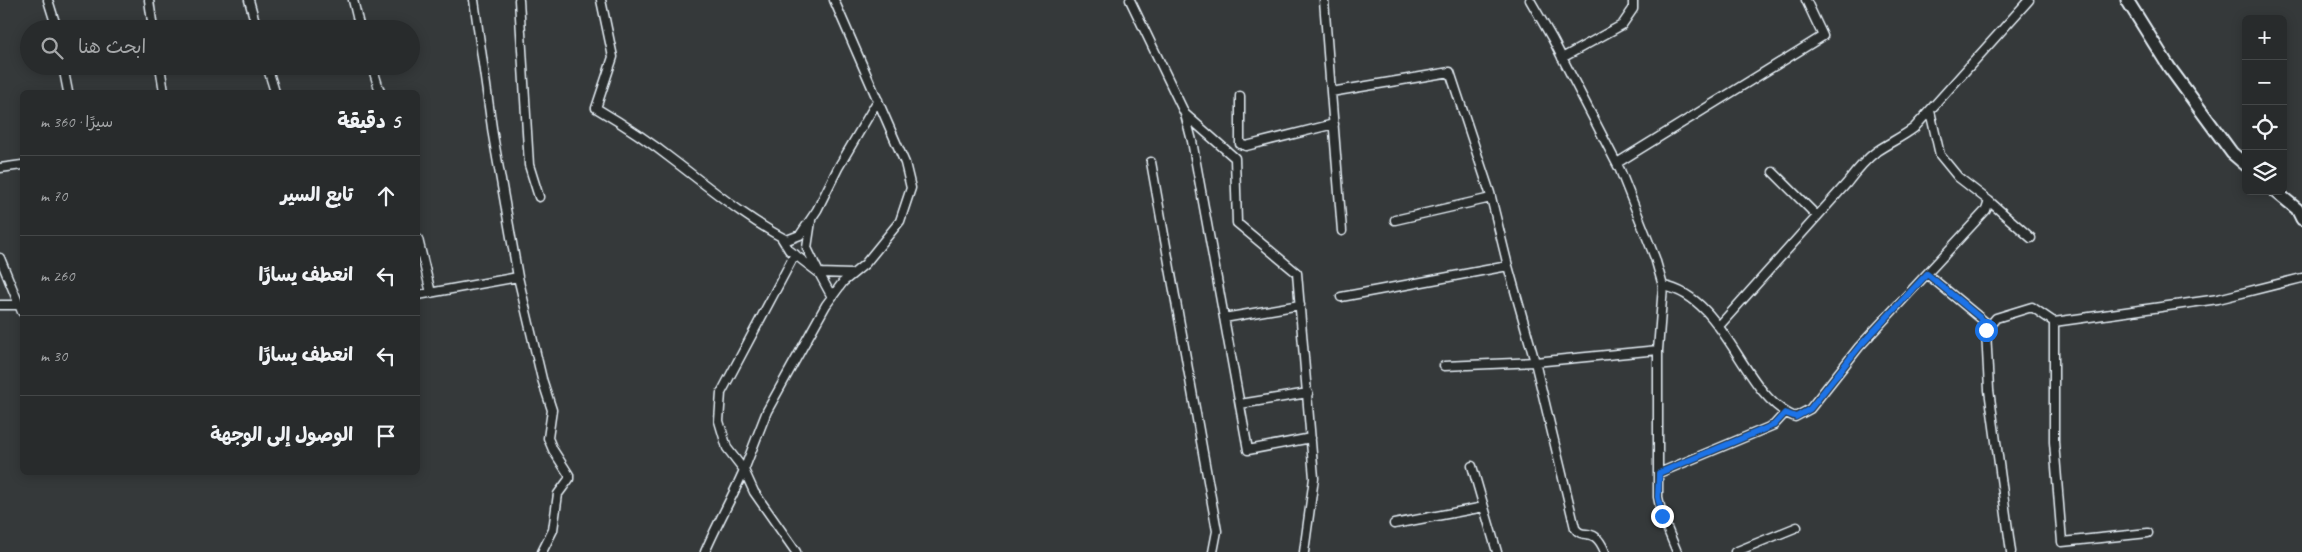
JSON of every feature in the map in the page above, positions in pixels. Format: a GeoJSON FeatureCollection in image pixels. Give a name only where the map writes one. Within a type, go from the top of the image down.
{"type":"FeatureCollection","features":[{"type":"Feature","properties":{"kind":"street"},"geometry":{"type":"LineString","coordinates":[[48,0],[54,20]]}},
{"type":"Feature","properties":{"kind":"street"},"geometry":{"type":"LineString","coordinates":[[149,0],[152,20]]}},
{"type":"Feature","properties":{"kind":"street"},"geometry":{"type":"LineString","coordinates":[[249,0],[255,20]]}},
{"type":"Feature","properties":{"kind":"street"},"geometry":{"type":"LineString","coordinates":[[352,0],[358,20]]}},
{"type":"Feature","properties":{"kind":"street"},"geometry":{"type":"LineString","coordinates":[[474,0],[494,136],[518,277],[542,379],[552,410],[548,438],[553,450],[570,475],[558,494],[553,530],[542,552]]}},
{"type":"Feature","properties":{"kind":"street"},"geometry":{"type":"LineString","coordinates":[[519,0],[529,165],[539,197]]}},
{"type":"Feature","properties":{"kind":"street"},"geometry":{"type":"LineString","coordinates":[[601,0],[614,57],[596,108],[671,158],[754,222],[787,240],[800,235],[812,218],[878,100]]}},
{"type":"Feature","properties":{"kind":"street"},"geometry":{"type":"LineString","coordinates":[[705,552],[716,525],[732,499],[768,411],[832,297],[843,282],[865,264],[900,221],[911,188],[905,163],[834,0]]}},
{"type":"Feature","properties":{"kind":"street"},"geometry":{"type":"LineString","coordinates":[[1130,0],[1185,114],[1192,141],[1248,450],[1311,438]]}},
{"type":"Feature","properties":{"kind":"street"},"geometry":{"type":"LineString","coordinates":[[1324,0],[1342,231]]}},
{"type":"Feature","properties":{"kind":"street"},"geometry":{"type":"LineString","coordinates":[[1530,0],[1617,163],[1655,258],[1663,286],[1658,350],[1660,512],[1677,552]]}},
{"type":"Feature","properties":{"kind":"street"},"geometry":{"type":"LineString","coordinates":[[1562,58],[1622,25],[1633,9],[1633,0]]}},
{"type":"Feature","properties":{"kind":"street"},"geometry":{"type":"LineString","coordinates":[[1617,163],[1823,36],[1806,0]]}},
{"type":"Feature","properties":{"kind":"street"},"geometry":{"type":"LineString","coordinates":[[1719,326],[1861,165],[1877,151],[1900,139],[1914,128],[2029,0]]}},
{"type":"Feature","properties":{"kind":"street"},"geometry":{"type":"LineString","coordinates":[[2127,0],[2168,67],[2232,153],[2242,162]]}},
{"type":"Feature","properties":{"kind":"street"},"geometry":{"type":"LineString","coordinates":[[1331,92],[1450,72],[1491,198],[1535,362],[1575,528],[1581,533],[1596,536],[1600,540],[1605,552]]}},
{"type":"Feature","properties":{"kind":"street"},"geometry":{"type":"LineString","coordinates":[[65,75],[68,90]]}},
{"type":"Feature","properties":{"kind":"street"},"geometry":{"type":"LineString","coordinates":[[161,75],[164,90]]}},
{"type":"Feature","properties":{"kind":"street"},"geometry":{"type":"LineString","coordinates":[[270,75],[274,90]]}},
{"type":"Feature","properties":{"kind":"street"},"geometry":{"type":"LineString","coordinates":[[375,75],[379,90]]}},
{"type":"Feature","properties":{"kind":"street"},"geometry":{"type":"LineString","coordinates":[[1240,96],[1240,144],[1246,146],[1334,124]]}},
{"type":"Feature","properties":{"kind":"street"},"geometry":{"type":"LineString","coordinates":[[1930,111],[1940,155],[1947,165],[1958,177],[1990,201],[2031,238]]}},
{"type":"Feature","properties":{"kind":"street"},"geometry":{"type":"LineString","coordinates":[[1185,114],[1235,158],[1237,223],[1296,273],[1314,478],[1304,552]]}},
{"type":"Feature","properties":{"kind":"street"},"geometry":{"type":"LineString","coordinates":[[1151,162],[1217,532],[1213,552]]}},
{"type":"Feature","properties":{"kind":"street"},"geometry":{"type":"LineString","coordinates":[[0,168],[20,166]]}},
{"type":"Feature","properties":{"kind":"street"},"geometry":{"type":"LineString","coordinates":[[1773,172],[1817,216]]}},
{"type":"Feature","properties":{"kind":"street"},"geometry":{"type":"LineString","coordinates":[[2279,195],[2300,214]]}},
{"type":"Feature","properties":{"kind":"street"},"geometry":{"type":"LineString","coordinates":[[1395,220],[1491,198]]}},
{"type":"Feature","properties":{"kind":"street"},"geometry":{"type":"LineString","coordinates":[[1663,286],[1674,288],[1692,300],[1719,326],[1777,407],[1785,413],[1796,417],[1810,409],[1859,347],[1986,210],[1990,201]]}},
{"type":"Feature","properties":{"kind":"street"},"geometry":{"type":"LineString","coordinates":[[812,218],[808,248],[832,297]]}},
{"type":"Feature","properties":{"kind":"street"},"geometry":{"type":"LineString","coordinates":[[781,237],[795,254],[819,273],[852,274]]}},
{"type":"Feature","properties":{"kind":"street"},"geometry":{"type":"LineString","coordinates":[[420,247],[431,293]]}},
{"type":"Feature","properties":{"kind":"street"},"geometry":{"type":"LineString","coordinates":[[795,254],[721,393],[719,421],[727,448],[744,470],[754,492],[796,552]]}},
{"type":"Feature","properties":{"kind":"street"},"geometry":{"type":"LineString","coordinates":[[0,258],[20,306]]}},
{"type":"Feature","properties":{"kind":"street"},"geometry":{"type":"LineString","coordinates":[[1341,297],[1508,266]]}},
{"type":"Feature","properties":{"kind":"street"},"geometry":{"type":"LineString","coordinates":[[1927,274],[1990,326]]}},
{"type":"Feature","properties":{"kind":"street"},"geometry":{"type":"LineString","coordinates":[[420,295],[518,277]]}},
{"type":"Feature","properties":{"kind":"street"},"geometry":{"type":"LineString","coordinates":[[2011,552],[1989,390],[1986,330],[1996,318],[2032,307],[2054,322],[2218,298],[2302,278]]}},
{"type":"Feature","properties":{"kind":"street"},"geometry":{"type":"LineString","coordinates":[[0,305],[20,308]]}},
{"type":"Feature","properties":{"kind":"street"},"geometry":{"type":"LineString","coordinates":[[1224,318],[1300,305]]}},
{"type":"Feature","properties":{"kind":"street"},"geometry":{"type":"LineString","coordinates":[[2054,322],[2054,442],[2062,542],[2148,533]]}},
{"type":"Feature","properties":{"kind":"street"},"geometry":{"type":"LineString","coordinates":[[1444,366],[1535,362],[1658,350]]}},
{"type":"Feature","properties":{"kind":"street"},"geometry":{"type":"LineString","coordinates":[[1240,404],[1308,393]]}},
{"type":"Feature","properties":{"kind":"street"},"geometry":{"type":"LineString","coordinates":[[1659,473],[1774,425],[1785,413]]}},
{"type":"Feature","properties":{"kind":"street"},"geometry":{"type":"LineString","coordinates":[[1472,466],[1497,552]]}},
{"type":"Feature","properties":{"kind":"street"},"geometry":{"type":"LineString","coordinates":[[1394,524],[1484,507]]}},
{"type":"Feature","properties":{"kind":"street"},"geometry":{"type":"LineString","coordinates":[[1735,552],[1797,527]]}},
{"type":"Feature","properties":{"kind":"route"},"geometry":{"type":"LineString","coordinates":[[1662,516],[1658,497],[1659,473],[1774,425],[1785,413],[1796,417],[1810,409],[1838,376],[1859,347],[1927,274],[1990,326],[1986,330]]}}]}
